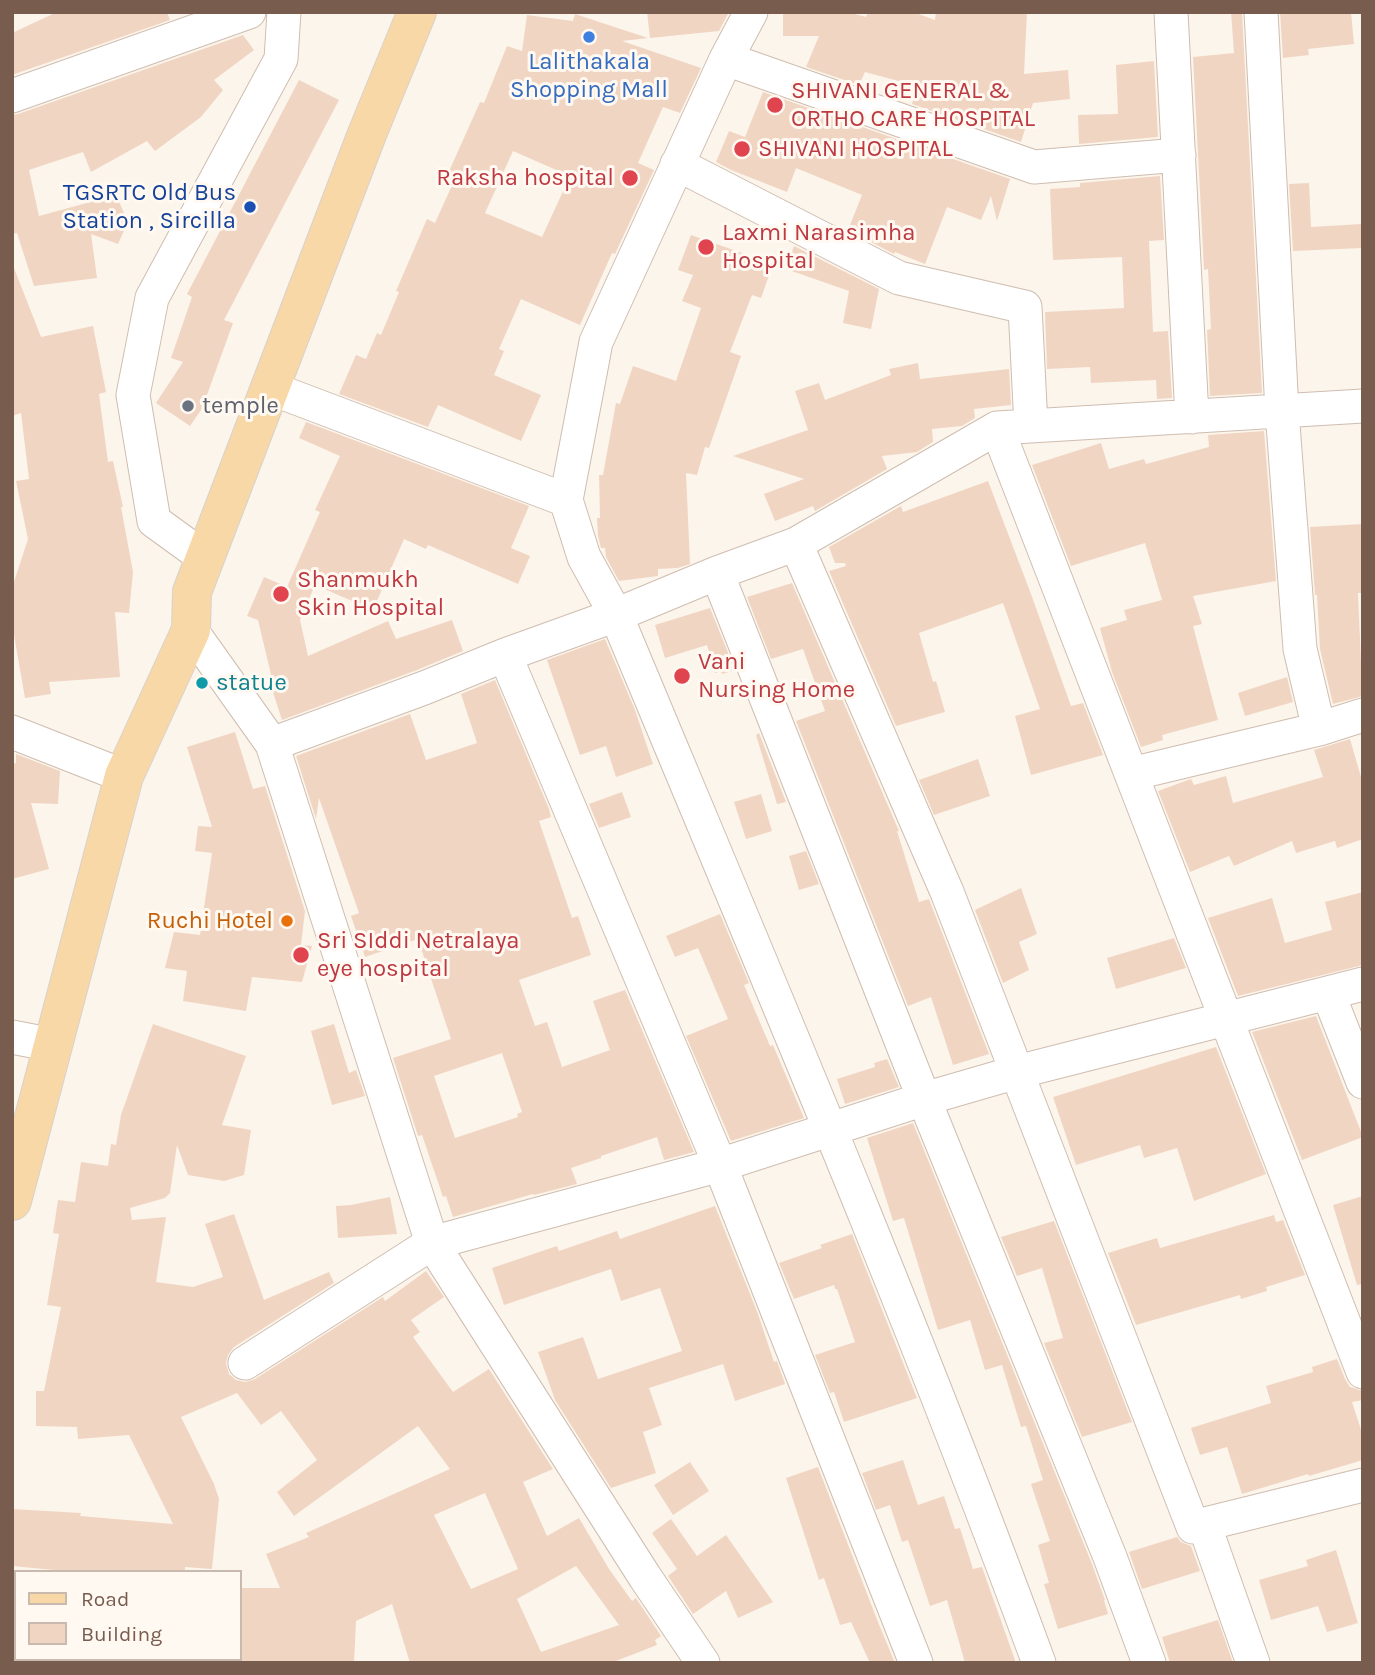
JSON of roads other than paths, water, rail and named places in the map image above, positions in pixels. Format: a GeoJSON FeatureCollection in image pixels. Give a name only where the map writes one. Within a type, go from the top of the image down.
{"type":"FeatureCollection","features":[{"type":"Feature","properties":{"kind":"main road"},"geometry":{"type":"LineString","coordinates":[[12,1201],[124,776],[191,630],[192,592],[417,12]]}},
{"type":"Feature","properties":{"kind":"street"},"geometry":{"type":"LineString","coordinates":[[12,96],[248,12]]}},
{"type":"Feature","properties":{"kind":"street"},"geometry":{"type":"LineString","coordinates":[[205,558],[155,520],[133,395],[152,298],[281,59],[284,12]]}},
{"type":"Feature","properties":{"kind":"street"},"geometry":{"type":"LineString","coordinates":[[751,12],[726,59],[596,342],[566,500],[584,557],[616,615],[830,1129],[992,1534],[1039,1663]]}},
{"type":"Feature","properties":{"kind":"street"},"geometry":{"type":"LineString","coordinates":[[1171,12],[1192,417]]}},
{"type":"Feature","properties":{"kind":"street"},"geometry":{"type":"LineString","coordinates":[[1261,12],[1282,411],[1300,649],[1319,729]]}},
{"type":"Feature","properties":{"kind":"street"},"geometry":{"type":"LineString","coordinates":[[726,59],[1034,167],[1179,155]]}},
{"type":"Feature","properties":{"kind":"street"},"geometry":{"type":"LineString","coordinates":[[677,164],[898,278],[1025,307],[1031,426]]}},
{"type":"Feature","properties":{"kind":"street"},"geometry":{"type":"LineString","coordinates":[[270,388],[566,500]]}},
{"type":"Feature","properties":{"kind":"street"},"geometry":{"type":"LineString","coordinates":[[272,744],[616,615],[796,544],[997,428],[1363,406]]}},
{"type":"Feature","properties":{"kind":"street"},"geometry":{"type":"LineString","coordinates":[[997,428],[1363,1372]]}},
{"type":"Feature","properties":{"kind":"street"},"geometry":{"type":"LineString","coordinates":[[796,544],[947,892],[1193,1527],[1363,1485]]}},
{"type":"Feature","properties":{"kind":"street"},"geometry":{"type":"LineString","coordinates":[[717,573],[1105,1544],[1149,1663]]}},
{"type":"Feature","properties":{"kind":"street"},"geometry":{"type":"LineString","coordinates":[[191,630],[272,744],[432,1243],[645,1577],[703,1663]]}},
{"type":"Feature","properties":{"kind":"street"},"geometry":{"type":"LineString","coordinates":[[505,655],[720,1165],[916,1663]]}},
{"type":"Feature","properties":{"kind":"street"},"geometry":{"type":"LineString","coordinates":[[1131,774],[1319,729],[1363,715]]}},
{"type":"Feature","properties":{"kind":"street"},"geometry":{"type":"LineString","coordinates":[[12,733],[124,776]]}},
{"type":"Feature","properties":{"kind":"street"},"geometry":{"type":"LineString","coordinates":[[245,1363],[432,1243],[720,1165],[1017,1072],[1363,984]]}},
{"type":"Feature","properties":{"kind":"street"},"geometry":{"type":"LineString","coordinates":[[1328,993],[1363,1082]]}},
{"type":"Feature","properties":{"kind":"street"},"geometry":{"type":"LineString","coordinates":[[12,1037],[53,1045]]}},
{"type":"Feature","properties":{"kind":"street"},"geometry":{"type":"LineString","coordinates":[[1204,1524],[1253,1663]]}},
{"type":"Feature","properties":{"kind":"place","name":"Lalithakala Shopping Mall"},"geometry":{"type":"Point","coordinates":[589,37]}},
{"type":"Feature","properties":{"kind":"place","name":"SHIVANI GENERAL & ORTHO CARE HOSPITAL"},"geometry":{"type":"Point","coordinates":[775,105]}},
{"type":"Feature","properties":{"kind":"place","name":"SHIVANI HOSPITAL"},"geometry":{"type":"Point","coordinates":[742,149]}},
{"type":"Feature","properties":{"kind":"place","name":"Raksha hospital"},"geometry":{"type":"Point","coordinates":[630,178]}},
{"type":"Feature","properties":{"kind":"place","name":"TGSRTC Old Bus Station , Sircilla"},"geometry":{"type":"Point","coordinates":[250,207]}},
{"type":"Feature","properties":{"kind":"place","name":"Laxmi Narasimha Hospital"},"geometry":{"type":"Point","coordinates":[706,247]}},
{"type":"Feature","properties":{"kind":"place","name":"temple"},"geometry":{"type":"Point","coordinates":[188,406]}},
{"type":"Feature","properties":{"kind":"place","name":"Shanmukh Skin Hospital"},"geometry":{"type":"Point","coordinates":[281,594]}},
{"type":"Feature","properties":{"kind":"place","name":"Vani Nursing Home"},"geometry":{"type":"Point","coordinates":[682,676]}},
{"type":"Feature","properties":{"kind":"place","name":"statue"},"geometry":{"type":"Point","coordinates":[202,683]}},
{"type":"Feature","properties":{"kind":"place","name":"Ruchi Hotel"},"geometry":{"type":"Point","coordinates":[287,921]}},
{"type":"Feature","properties":{"kind":"place","name":"Sri SIddi Netralaya eye hospital"},"geometry":{"type":"Point","coordinates":[301,955]}}]}
